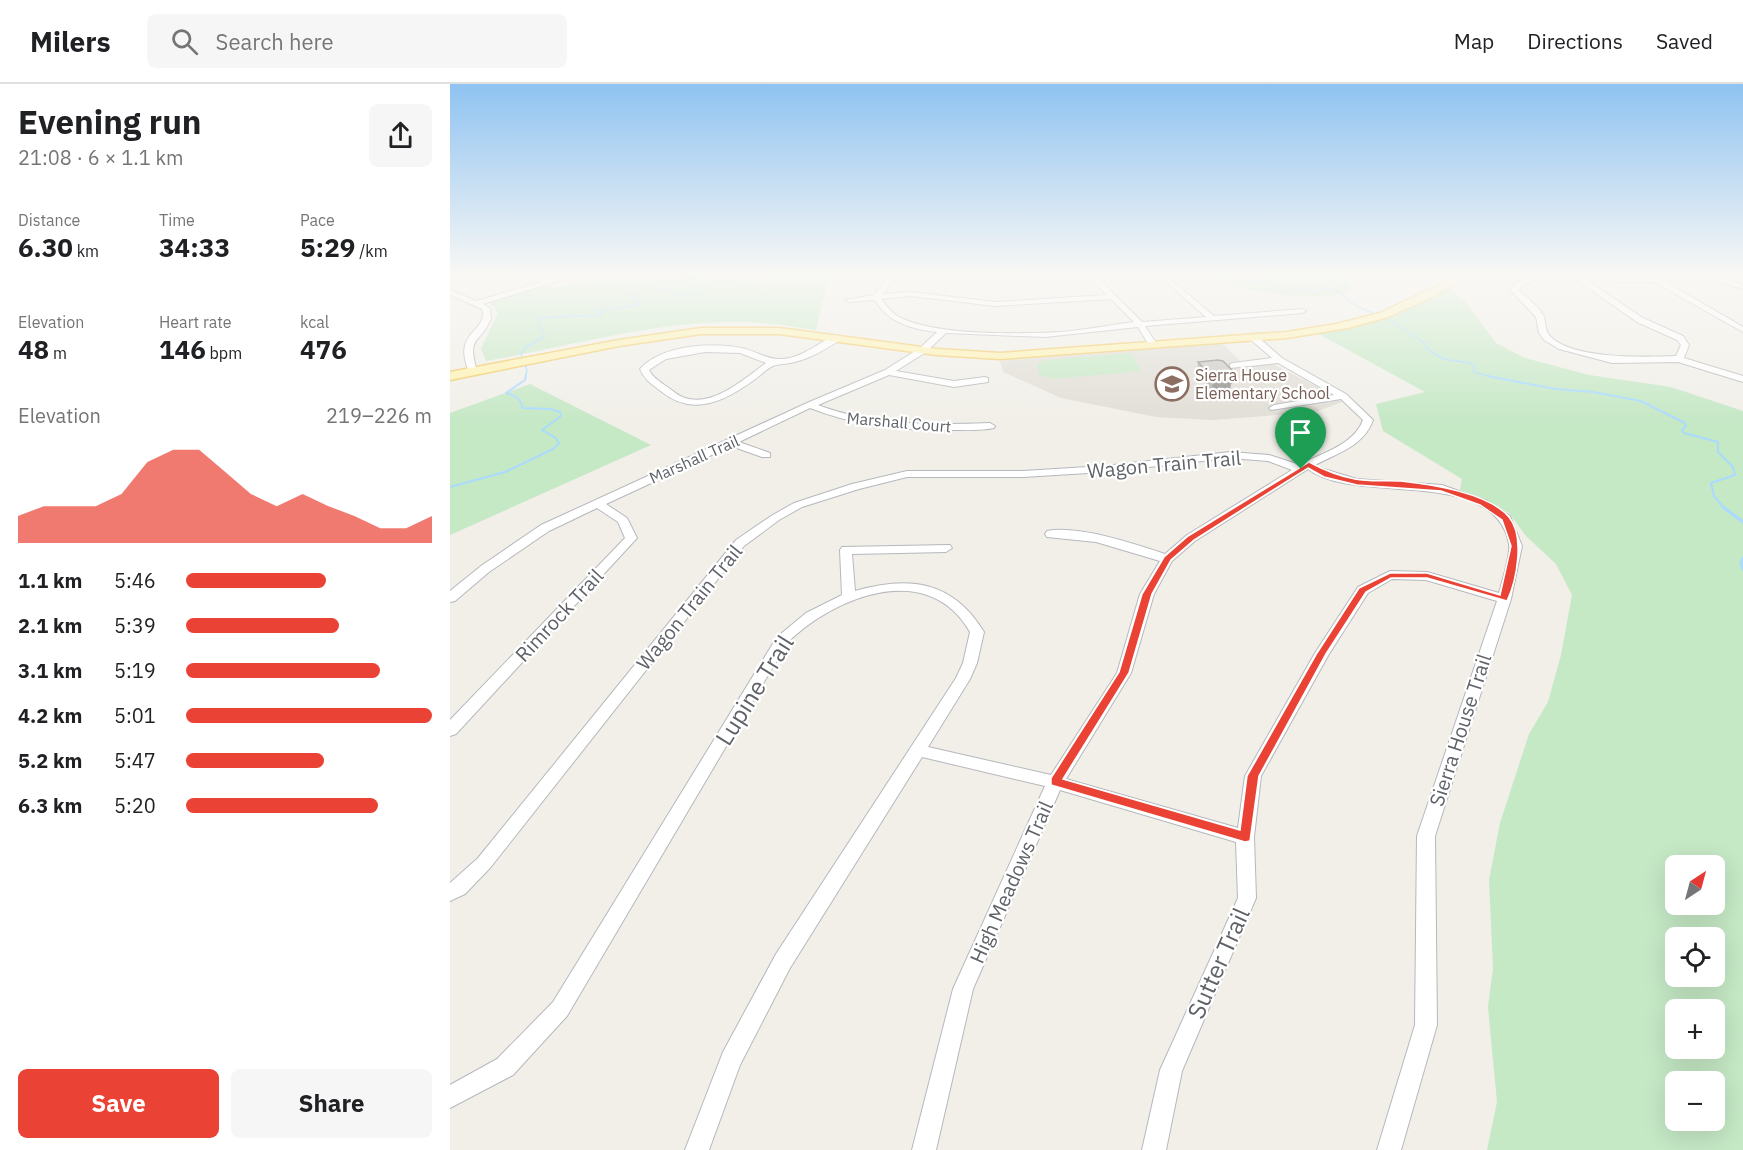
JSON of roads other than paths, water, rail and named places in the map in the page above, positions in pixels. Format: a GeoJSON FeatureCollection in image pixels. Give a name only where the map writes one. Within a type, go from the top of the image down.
{"type":"FeatureCollection","features":[{"type":"Feature","properties":{"kind":"main road"},"geometry":{"type":"LineString","coordinates":[[450,376],[643,339],[702,331],[778,331],[966,355],[1017,355],[1254,338],[1329,329],[1352,324]]}},
{"type":"Feature","properties":{"kind":"street"},"geometry":{"type":"LineString","coordinates":[[473,372],[467,350],[469,342],[486,324]]}},
{"type":"Feature","properties":{"kind":"street"},"geometry":{"type":"LineString","coordinates":[[910,324],[944,330],[1003,334],[1060,334],[1144,324]]}},
{"type":"Feature","properties":{"kind":"street"},"geometry":{"type":"LineString","coordinates":[[1140,324],[1152,344]]}},
{"type":"Feature","properties":{"kind":"street"},"geometry":{"type":"LineString","coordinates":[[1541,324],[1543,333],[1553,343],[1584,354],[1612,360],[1678,359],[1743,379]]}},
{"type":"Feature","properties":{"kind":"street"},"geometry":{"type":"LineString","coordinates":[[1648,324],[1680,338],[1685,345],[1678,359]]}},
{"type":"Feature","properties":{"kind":"street","name":"Marshall Trail"},"geometry":{"type":"LineString","coordinates":[[450,598],[485,569],[544,528],[810,405],[888,372],[923,350],[944,330]]}},
{"type":"Feature","properties":{"kind":"street"},"geometry":{"type":"LineString","coordinates":[[773,362],[740,351],[724,349],[670,355],[650,362],[644,369],[645,374],[688,405],[735,390],[773,362],[803,357],[837,338]]}},
{"type":"Feature","properties":{"kind":"street","name":"High Meadows Trail"},"geometry":{"type":"LineString","coordinates":[[924,1150],[963,989],[1055,782],[1124,673],[1147,594],[1167,559],[1191,538],[1305,467],[1353,442],[1364,431],[1368,420],[1359,408],[1343,396],[1280,360],[1254,338]]}},
{"type":"Feature","properties":{"kind":"street"},"geometry":{"type":"LineString","coordinates":[[1233,366],[1280,360]]}},
{"type":"Feature","properties":{"kind":"street"},"geometry":{"type":"LineString","coordinates":[[888,372],[954,384],[986,380]]}},
{"type":"Feature","properties":{"kind":"street"},"geometry":{"type":"LineString","coordinates":[[1274,408],[1343,396]]}},
{"type":"Feature","properties":{"kind":"street","name":"Marshall Court"},"geometry":{"type":"LineString","coordinates":[[810,405],[829,414],[899,425],[990,426]]}},
{"type":"Feature","properties":{"kind":"street"},"geometry":{"type":"LineString","coordinates":[[731,442],[766,455]]}},
{"type":"Feature","properties":{"kind":"street","name":"Wagon Train Trail"},"geometry":{"type":"LineString","coordinates":[[450,893],[484,863],[740,543],[798,505],[844,490],[907,474],[1023,474],[1104,469],[1230,455],[1269,458],[1305,467]]}},
{"type":"Feature","properties":{"kind":"street","name":"Sierra House Trail"},"geometry":{"type":"LineString","coordinates":[[1305,467],[1357,482],[1442,489],[1483,503],[1506,518],[1516,546],[1504,599],[1425,836],[1426,1025],[1389,1150]]}},
{"type":"Feature","properties":{"kind":"street","name":"Rimrock Trail"},"geometry":{"type":"LineString","coordinates":[[450,730],[632,538],[623,520],[597,503]]}},
{"type":"Feature","properties":{"kind":"street"},"geometry":{"type":"LineString","coordinates":[[1051,534],[1071,534],[1124,544],[1167,559]]}},
{"type":"Feature","properties":{"kind":"street"},"geometry":{"type":"LineString","coordinates":[[849,596],[846,550],[946,548]]}},
{"type":"Feature","properties":{"kind":"street","name":"Sutter Trail"},"geometry":{"type":"LineString","coordinates":[[1154,1150],[1171,1070],[1247,898],[1245,837],[1253,776],[1322,653],[1363,590],[1390,575],[1427,576],[1504,599]]}},
{"type":"Feature","properties":{"kind":"street","name":"Lupine Trail"},"geometry":{"type":"LineString","coordinates":[[450,1096],[505,1067],[560,1009],[782,640],[794,626],[849,596],[881,589],[928,590],[957,605],[969,617],[977,632],[970,663],[963,679],[783,961],[730,1059],[697,1150]]}},
{"type":"Feature","properties":{"kind":"street"},"geometry":{"type":"LineString","coordinates":[[917,750],[1055,782],[1245,837]]}},
{"type":"Feature","properties":{"kind":"waterway"},"geometry":{"type":"LineString","coordinates":[[525,378],[527,370],[521,354],[525,348],[545,336],[538,324]]}},
{"type":"Feature","properties":{"kind":"waterway"},"geometry":{"type":"LineString","coordinates":[[1396,324],[1426,344],[1426,348],[1443,359],[1470,363],[1474,365],[1474,372],[1490,376]]}},
{"type":"Feature","properties":{"kind":"waterway"},"geometry":{"type":"LineString","coordinates":[[450,487],[505,472],[553,449],[559,443],[556,438],[542,430],[561,416],[560,412],[550,409],[522,408],[515,396],[506,393],[525,380],[526,376]]}},
{"type":"Feature","properties":{"kind":"waterway"},"geometry":{"type":"LineString","coordinates":[[1490,376],[1555,389],[1593,392],[1641,401],[1685,423],[1686,426],[1682,430],[1684,433],[1718,442],[1718,452],[1733,467],[1735,475],[1711,483],[1714,496],[1724,508]]}},
{"type":"Feature","properties":{"kind":"waterway"},"geometry":{"type":"LineString","coordinates":[[1490,376],[1496,378]]}},
{"type":"Feature","properties":{"kind":"waterway"},"geometry":{"type":"LineString","coordinates":[[1724,508],[1743,522]]}},
{"type":"Feature","properties":{"kind":"waterway"},"geometry":{"type":"LineString","coordinates":[[1743,558],[1741,563],[1743,569]]}},
{"type":"Feature","properties":{"kind":"place","name":"Sierra House Elementary School"},"geometry":{"type":"Point","coordinates":[1172,384]}}]}
